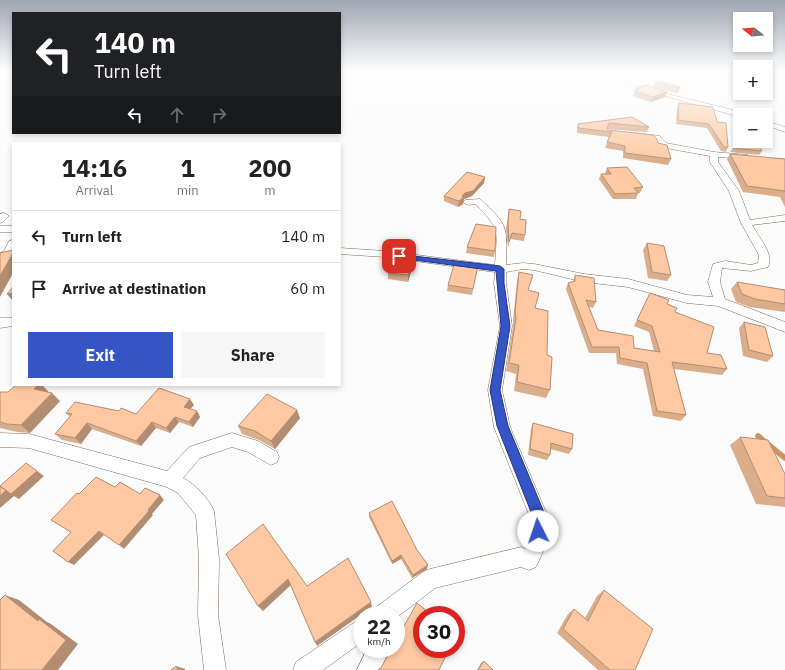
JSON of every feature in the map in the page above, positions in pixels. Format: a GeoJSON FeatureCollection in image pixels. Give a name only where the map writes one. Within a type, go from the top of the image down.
{"type":"FeatureCollection","features":[{"type":"Feature","properties":{"kind":"street"},"geometry":{"type":"LineString","coordinates":[[689,101],[733,112]]}},
{"type":"Feature","properties":{"kind":"street"},"geometry":{"type":"LineString","coordinates":[[773,126],[785,130]]}},
{"type":"Feature","properties":{"kind":"street"},"geometry":{"type":"LineString","coordinates":[[633,135],[657,138],[658,142],[663,145],[714,154],[753,158]]}},
{"type":"Feature","properties":{"kind":"street"},"geometry":{"type":"LineString","coordinates":[[714,154],[714,162],[734,191],[746,223],[764,255],[764,265],[751,268],[725,264],[717,266],[714,282],[720,302]]}},
{"type":"Feature","properties":{"kind":"street"},"geometry":{"type":"LineString","coordinates":[[395,606],[430,579],[521,557],[529,560],[537,544],[539,517],[502,426],[495,390],[506,326],[500,283],[502,232],[496,219],[478,201],[468,202]]}},
{"type":"Feature","properties":{"kind":"street"},"geometry":{"type":"LineString","coordinates":[[746,223],[785,218]]}},
{"type":"Feature","properties":{"kind":"street"},"geometry":{"type":"LineString","coordinates":[[0,229],[12,229]]}},
{"type":"Feature","properties":{"kind":"street"},"geometry":{"type":"LineString","coordinates":[[0,258],[8,252],[12,245]]}},
{"type":"Feature","properties":{"kind":"street"},"geometry":{"type":"LineString","coordinates":[[341,251],[385,254],[500,269],[523,266],[534,267],[584,278],[628,283],[687,299],[720,302],[785,327]]}},
{"type":"Feature","properties":{"kind":"street"},"geometry":{"type":"LineString","coordinates":[[0,322],[12,322]]}},
{"type":"Feature","properties":{"kind":"street"},"geometry":{"type":"LineString","coordinates":[[0,440],[30,441],[170,480],[184,487],[205,511],[209,558],[208,615],[215,670]]}},
{"type":"Feature","properties":{"kind":"street"},"geometry":{"type":"LineString","coordinates":[[170,480],[195,452],[232,440],[252,446],[271,457]]}},
{"type":"Feature","properties":{"kind":"street"},"geometry":{"type":"LineString","coordinates":[[402,606],[406,598]]}},
{"type":"Feature","properties":{"kind":"street"},"geometry":{"type":"LineString","coordinates":[[304,670],[353,635]]}},
{"type":"Feature","properties":{"kind":"street"},"geometry":{"type":"LineString","coordinates":[[368,670],[374,658]]}},
{"type":"Feature","properties":{"kind":"building"},"geometry":{"type":"Polygon","coordinates":[[[679,103],[713,107],[717,122],[726,123],[728,147],[724,147],[709,124],[678,120],[679,103]]]}},
{"type":"Feature","properties":{"kind":"building"},"geometry":{"type":"Polygon","coordinates":[[[632,117],[649,127],[609,123],[607,129],[653,135],[657,139],[658,143],[667,145],[671,159],[625,153],[625,146],[607,142],[612,132],[578,128],[578,124],[632,117]]]}},
{"type":"Feature","properties":{"kind":"building"},"geometry":{"type":"Polygon","coordinates":[[[733,148],[760,148],[762,151],[733,148]]]}},
{"type":"Feature","properties":{"kind":"building"},"geometry":{"type":"Polygon","coordinates":[[[730,154],[785,159],[785,191],[747,186],[730,154]]]}},
{"type":"Feature","properties":{"kind":"building"},"geometry":{"type":"Polygon","coordinates":[[[627,167],[643,187],[634,188],[638,193],[615,194],[601,174],[611,174],[607,168],[627,167]]]}},
{"type":"Feature","properties":{"kind":"building"},"geometry":{"type":"Polygon","coordinates":[[[467,172],[485,177],[473,191],[465,193],[462,196],[463,198],[459,201],[444,196],[467,172]]]}},
{"type":"Feature","properties":{"kind":"building"},"geometry":{"type":"Polygon","coordinates":[[[509,209],[521,211],[520,219],[526,220],[525,235],[512,233],[509,242],[508,223],[509,209]]]}},
{"type":"Feature","properties":{"kind":"building"},"geometry":{"type":"Polygon","coordinates":[[[476,224],[496,227],[495,251],[467,247],[476,224]]]}},
{"type":"Feature","properties":{"kind":"building"},"geometry":{"type":"Polygon","coordinates":[[[647,243],[664,246],[671,275],[652,272],[647,243]]]}},
{"type":"Feature","properties":{"kind":"building"},"geometry":{"type":"Polygon","coordinates":[[[12,250],[12,255],[0,276],[0,253],[12,250]]]}},
{"type":"Feature","properties":{"kind":"building"},"geometry":{"type":"Polygon","coordinates":[[[395,254],[414,256],[408,275],[388,273],[395,254]]]}},
{"type":"Feature","properties":{"kind":"building"},"geometry":{"type":"Polygon","coordinates":[[[461,263],[478,265],[473,289],[448,285],[454,265],[460,266],[461,263]]]}},
{"type":"Feature","properties":{"kind":"building"},"geometry":{"type":"Polygon","coordinates":[[[519,272],[533,275],[528,290],[539,293],[535,308],[548,311],[547,355],[552,357],[550,390],[517,382],[519,365],[509,363],[516,318],[515,312],[519,272]]]}},
{"type":"Feature","properties":{"kind":"building"},"geometry":{"type":"Polygon","coordinates":[[[575,275],[594,278],[596,302],[586,300],[598,330],[633,336],[634,348],[660,352],[652,326],[637,320],[650,293],[669,300],[667,304],[677,308],[675,312],[714,327],[707,353],[721,355],[727,369],[672,362],[686,415],[657,411],[647,363],[620,358],[619,347],[592,347],[568,283],[575,281],[575,275]]]}},
{"type":"Feature","properties":{"kind":"building"},"geometry":{"type":"Polygon","coordinates":[[[737,282],[785,290],[785,304],[755,299],[742,294],[737,282]]]}},
{"type":"Feature","properties":{"kind":"building"},"geometry":{"type":"Polygon","coordinates":[[[12,288],[12,293],[7,294],[12,288]]]}},
{"type":"Feature","properties":{"kind":"building"},"geometry":{"type":"Polygon","coordinates":[[[744,322],[765,327],[773,356],[749,350],[744,322]]]}},
{"type":"Feature","properties":{"kind":"building"},"geometry":{"type":"Polygon","coordinates":[[[15,386],[37,386],[34,389],[52,393],[21,425],[0,422],[0,392],[8,392],[15,386]]]}},
{"type":"Feature","properties":{"kind":"building"},"geometry":{"type":"Polygon","coordinates":[[[159,388],[190,399],[184,407],[197,411],[189,422],[175,417],[166,428],[152,422],[136,441],[87,423],[75,438],[55,434],[72,414],[66,413],[75,402],[119,411],[121,408],[136,414],[159,388]]]}},
{"type":"Feature","properties":{"kind":"building"},"geometry":{"type":"Polygon","coordinates":[[[267,394],[297,410],[271,441],[255,431],[238,426],[267,394]]]}},
{"type":"Feature","properties":{"kind":"building"},"geometry":{"type":"Polygon","coordinates":[[[533,423],[573,434],[572,449],[551,443],[550,455],[530,449],[533,423]]]}},
{"type":"Feature","properties":{"kind":"building"},"geometry":{"type":"Polygon","coordinates":[[[740,437],[768,440],[785,474],[785,498],[767,496],[740,437]]]}},
{"type":"Feature","properties":{"kind":"building"},"geometry":{"type":"Polygon","coordinates":[[[26,463],[37,471],[11,494],[0,486],[26,463]]]}},
{"type":"Feature","properties":{"kind":"building"},"geometry":{"type":"Polygon","coordinates":[[[96,477],[115,487],[120,482],[140,494],[145,488],[160,495],[148,510],[149,511],[119,545],[99,531],[68,562],[53,551],[71,532],[51,520],[77,493],[79,494],[96,477]]]}},
{"type":"Feature","properties":{"kind":"building"},"geometry":{"type":"Polygon","coordinates":[[[0,487],[6,490],[0,496],[0,487]]]}},
{"type":"Feature","properties":{"kind":"building"},"geometry":{"type":"Polygon","coordinates":[[[392,501],[417,550],[428,565],[413,575],[401,555],[392,561],[369,513],[392,501]]]}},
{"type":"Feature","properties":{"kind":"building"},"geometry":{"type":"Polygon","coordinates":[[[263,524],[307,586],[348,558],[371,602],[365,606],[353,606],[353,615],[315,642],[288,579],[258,606],[226,554],[263,524]]]}},
{"type":"Feature","properties":{"kind":"building"},"geometry":{"type":"Polygon","coordinates":[[[604,590],[653,629],[635,670],[610,670],[563,629],[574,609],[588,621],[604,590]]]}},
{"type":"Feature","properties":{"kind":"building"},"geometry":{"type":"Polygon","coordinates":[[[5,595],[38,621],[39,619],[66,640],[42,670],[0,670],[0,600],[5,595]]]}},
{"type":"Feature","properties":{"kind":"building"},"geometry":{"type":"Polygon","coordinates":[[[413,610],[413,658],[445,658],[439,670],[378,670],[381,668],[386,658],[405,658],[405,624],[413,610]]]}},
{"type":"Feature","properties":{"kind":"building"},"geometry":{"type":"Polygon","coordinates":[[[484,661],[493,670],[478,670],[484,661]]]}},
{"type":"Feature","properties":{"kind":"building"},"geometry":{"type":"Polygon","coordinates":[[[176,666],[178,670],[171,670],[176,666]]]}},
{"type":"Feature","properties":{"kind":"waterway"},"geometry":{"type":"LineString","coordinates":[[758,436],[785,458]]}},
{"type":"Feature","properties":{"kind":"route"},"geometry":{"type":"LineString","coordinates":[[399,256],[500,269],[500,283],[506,326],[495,390],[502,426],[539,517],[538,531]]}}]}
